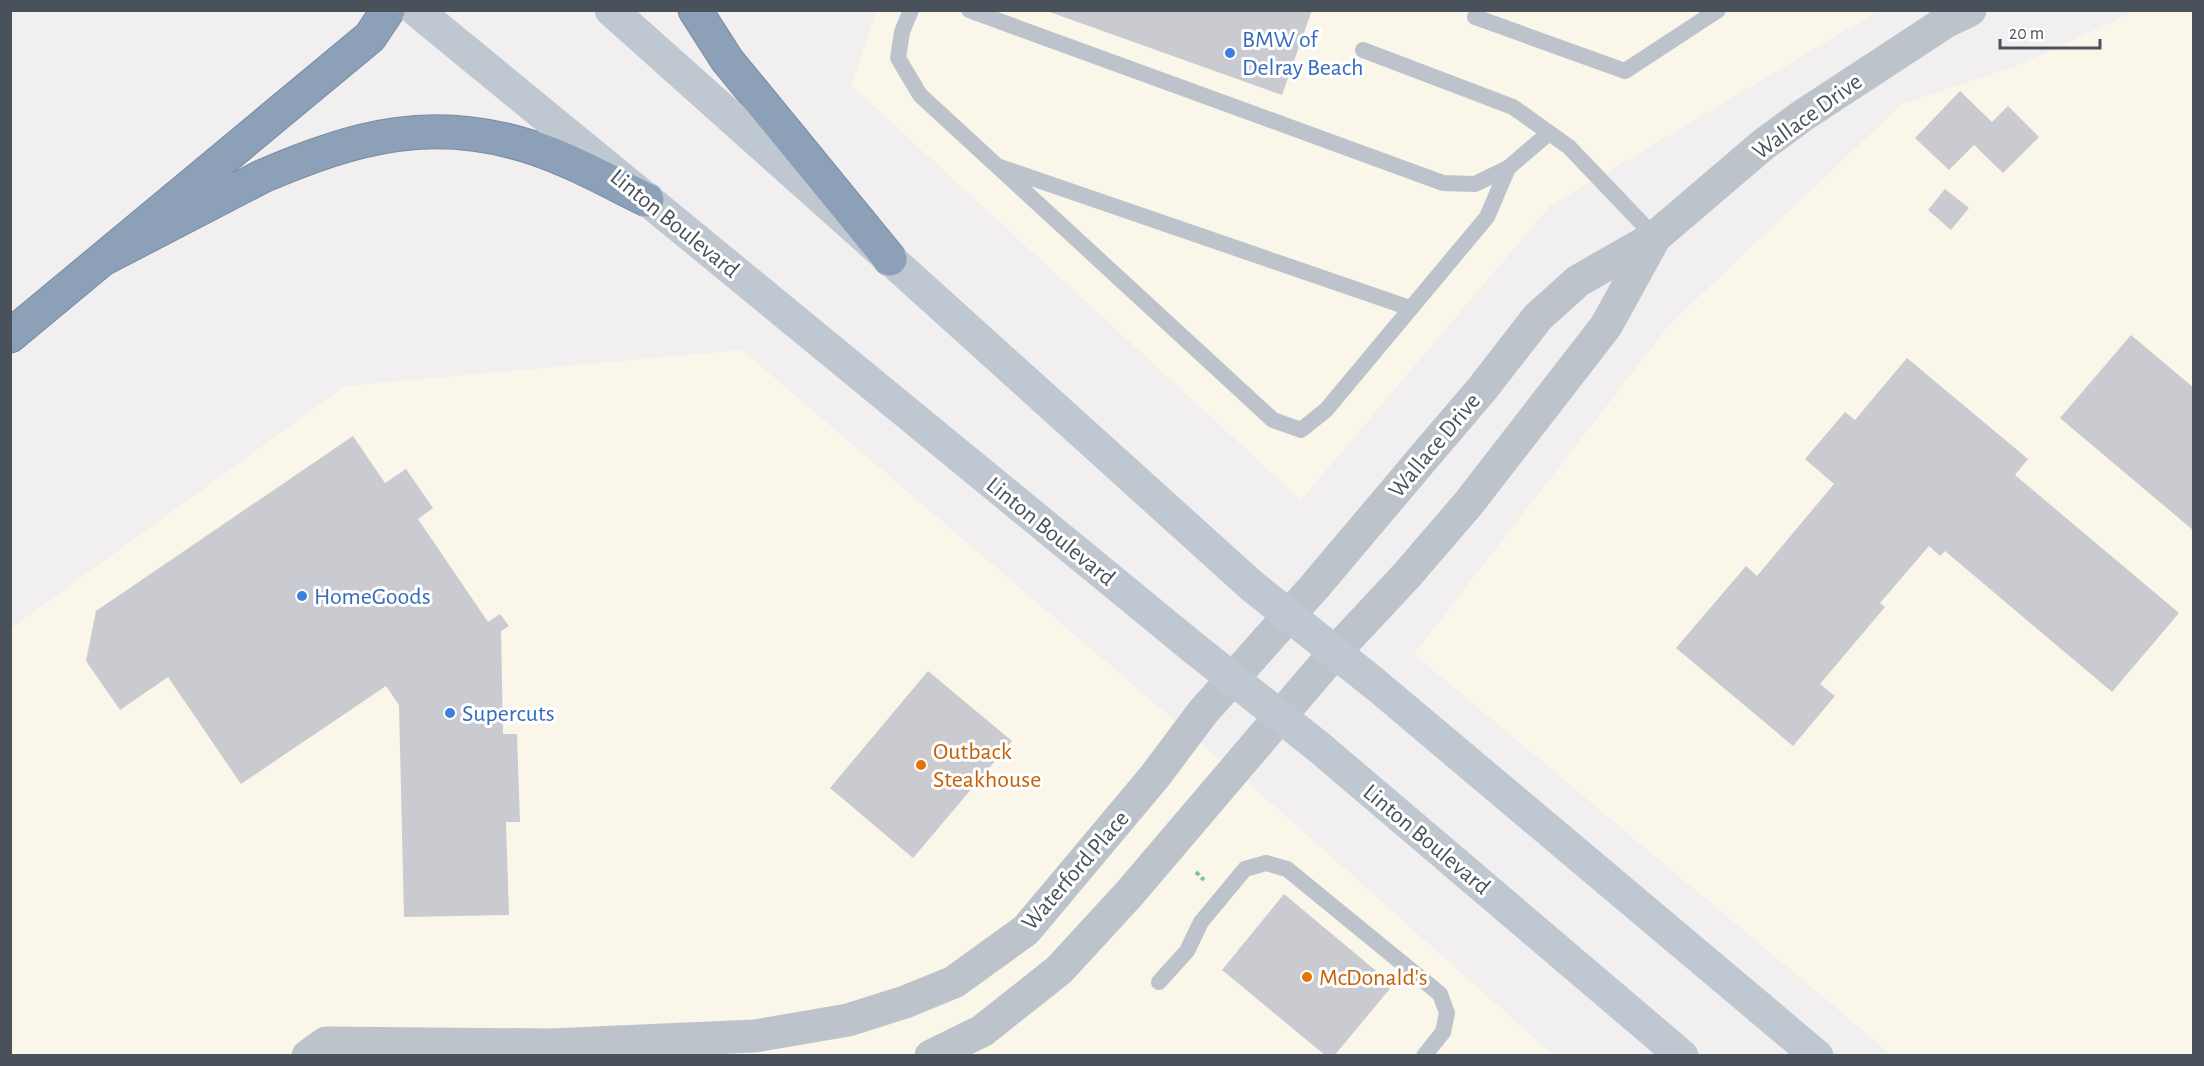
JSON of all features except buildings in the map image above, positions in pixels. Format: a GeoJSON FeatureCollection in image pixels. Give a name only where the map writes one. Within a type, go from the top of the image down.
{"type":"FeatureCollection","features":[{"type":"Feature","properties":{"kind":"highway"},"geometry":{"type":"LineString","coordinates":[[10,336],[370,37],[388,10]]}},
{"type":"Feature","properties":{"kind":"highway"},"geometry":{"type":"LineString","coordinates":[[695,10],[727,60],[890,259]]}},
{"type":"Feature","properties":{"kind":"highway"},"geometry":{"type":"LineString","coordinates":[[105,258],[263,176],[289,165],[353,143],[416,132],[464,132],[511,141],[568,162],[647,200]]}},
{"type":"Feature","properties":{"kind":"main road","name":"Linton Boulevard"},"geometry":{"type":"LineString","coordinates":[[416,10],[1233,679],[1329,755],[1682,1056]]}},
{"type":"Feature","properties":{"kind":"main road"},"geometry":{"type":"LineString","coordinates":[[611,10],[1252,586],[1335,652],[1817,1056]]}},
{"type":"Feature","properties":{"kind":"street","name":"Wallace Drive"},"geometry":{"type":"LineString","coordinates":[[1233,679],[1467,406],[1538,317],[1578,281],[1655,237],[1764,144],[1802,116],[1928,33],[1966,11]]}},
{"type":"Feature","properties":{"kind":"street","name":"Wallace Drive"},"geometry":{"type":"LineString","coordinates":[[1280,717],[1468,504],[1600,335],[1655,237]]}},
{"type":"Feature","properties":{"kind":"street","name":"Waterford Place"},"geometry":{"type":"LineString","coordinates":[[308,1056],[326,1043],[550,1045],[755,1036],[848,1020],[905,1002],[954,982],[1026,930],[1155,776],[1203,712],[1233,679]]}},
{"type":"Feature","properties":{"kind":"street"},"geometry":{"type":"LineString","coordinates":[[931,1056],[981,1031],[1059,970],[1129,894],[1280,717]]}},
{"type":"Feature","properties":{"kind":"lane"},"geometry":{"type":"LineString","coordinates":[[911,10],[902,32],[898,58],[920,95],[1274,420],[1301,430],[1326,410],[1487,217],[1508,168]]}},
{"type":"Feature","properties":{"kind":"lane"},"geometry":{"type":"LineString","coordinates":[[969,10],[1443,183],[1475,184],[1508,168],[1549,133]]}},
{"type":"Feature","properties":{"kind":"lane"},"geometry":{"type":"LineString","coordinates":[[1478,10],[1475,17],[1625,71],[1718,10]]}},
{"type":"Feature","properties":{"kind":"lane"},"geometry":{"type":"LineString","coordinates":[[1363,51],[1513,107],[1569,147],[1655,237]]}},
{"type":"Feature","properties":{"kind":"lane"},"geometry":{"type":"LineString","coordinates":[[995,165],[1410,308]]}},
{"type":"Feature","properties":{"kind":"lane"},"geometry":{"type":"LineString","coordinates":[[1159,982],[1187,951],[1201,922],[1245,869],[1266,862],[1287,869],[1440,994],[1447,1013],[1443,1032],[1424,1056]]}},
{"type":"Feature","properties":{"kind":"shaded area"},"geometry":{"type":"Polygon","coordinates":[[[876,11],[1878,11],[1550,206],[1301,500],[851,85],[876,11]]]}},
{"type":"Feature","properties":{"kind":"shaded area"},"geometry":{"type":"Polygon","coordinates":[[[2135,11],[2193,11],[2193,1055],[1892,1055],[1414,654],[1670,324],[1902,104],[2019,65],[2135,11]]]}},
{"type":"Feature","properties":{"kind":"shaded area"},"geometry":{"type":"Polygon","coordinates":[[[742,350],[1278,809],[1553,1055],[11,1055],[10,629],[345,386],[742,350]]]}},
{"type":"Feature","properties":{"kind":"place","name":"BMW of Delray Beach"},"geometry":{"type":"Point","coordinates":[1230,53]}},
{"type":"Feature","properties":{"kind":"place","name":"HomeGoods"},"geometry":{"type":"Point","coordinates":[302,596]}},
{"type":"Feature","properties":{"kind":"place","name":"Supercuts"},"geometry":{"type":"Point","coordinates":[450,713]}},
{"type":"Feature","properties":{"kind":"place","name":"Outback Steakhouse"},"geometry":{"type":"Point","coordinates":[921,765]}},
{"type":"Feature","properties":{"kind":"place","name":"McDonald's"},"geometry":{"type":"Point","coordinates":[1307,977]}}]}
